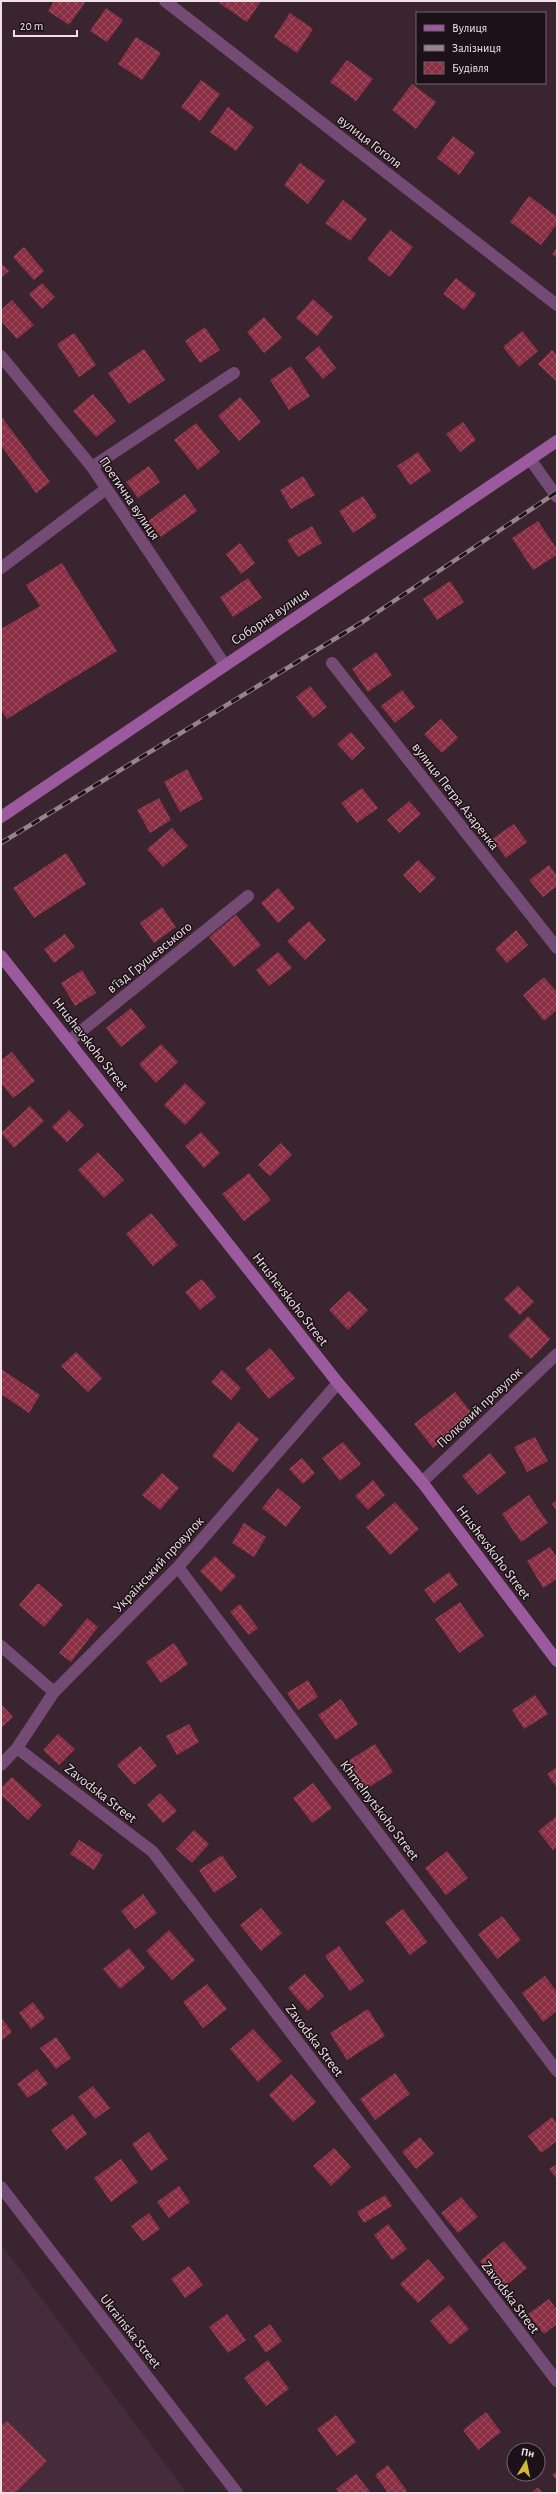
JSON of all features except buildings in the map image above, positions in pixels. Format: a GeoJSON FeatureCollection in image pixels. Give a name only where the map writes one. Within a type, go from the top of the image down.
{"type":"FeatureCollection","features":[{"type":"Feature","properties":{"kind":"street","name":"вулиця Гоголя"},"geometry":{"type":"LineString","coordinates":[[165,1],[557,305]]}},
{"type":"Feature","properties":{"kind":"street","name":"Поетична вулиця"},"geometry":{"type":"LineString","coordinates":[[1,356],[92,467],[225,665]]}},
{"type":"Feature","properties":{"kind":"street"},"geometry":{"type":"LineString","coordinates":[[92,467],[234,373]]}},
{"type":"Feature","properties":{"kind":"street","name":"Соборна вулиця"},"geometry":{"type":"LineString","coordinates":[[1,817],[557,441]]}},
{"type":"Feature","properties":{"kind":"street"},"geometry":{"type":"LineString","coordinates":[[530,459],[557,497]]}},
{"type":"Feature","properties":{"kind":"street"},"geometry":{"type":"LineString","coordinates":[[1,568],[106,489]]}},
{"type":"Feature","properties":{"kind":"street","name":"вулиця Петра Азаренка"},"geometry":{"type":"LineString","coordinates":[[332,663],[557,948]]}},
{"type":"Feature","properties":{"kind":"street","name":"в'їзд Грушевського"},"geometry":{"type":"LineString","coordinates":[[69,1040],[248,896]]}},
{"type":"Feature","properties":{"kind":"street","name":"Hrushevskoho Street"},"geometry":{"type":"LineString","coordinates":[[1,956],[69,1040],[338,1383],[422,1482],[557,1661]]}},
{"type":"Feature","properties":{"kind":"street","name":"Полковий провулок"},"geometry":{"type":"LineString","coordinates":[[422,1482],[557,1354]]}},
{"type":"Feature","properties":{"kind":"street","name":"Український провулок"},"geometry":{"type":"LineString","coordinates":[[1,1765],[17,1748],[54,1692],[178,1567],[338,1383]]}},
{"type":"Feature","properties":{"kind":"street","name":"Khmelnytskoho Street"},"geometry":{"type":"LineString","coordinates":[[178,1567],[557,2071]]}},
{"type":"Feature","properties":{"kind":"street"},"geometry":{"type":"LineString","coordinates":[[1,1646],[54,1692]]}},
{"type":"Feature","properties":{"kind":"street","name":"Zavodska Street"},"geometry":{"type":"LineString","coordinates":[[17,1748],[152,1852],[557,2381]]}},
{"type":"Feature","properties":{"kind":"street","name":"Ukrainska Street"},"geometry":{"type":"LineString","coordinates":[[1,2187],[237,2493]]}},
{"type":"Feature","properties":{"kind":"shaded area"},"geometry":{"type":"Polygon","coordinates":[[[1,2244],[187,2493],[1,2493],[1,2244]]]}},
{"type":"Feature","properties":{"kind":"railway"},"geometry":{"type":"LineString","coordinates":[[1,843],[364,621],[557,492]]}}]}
